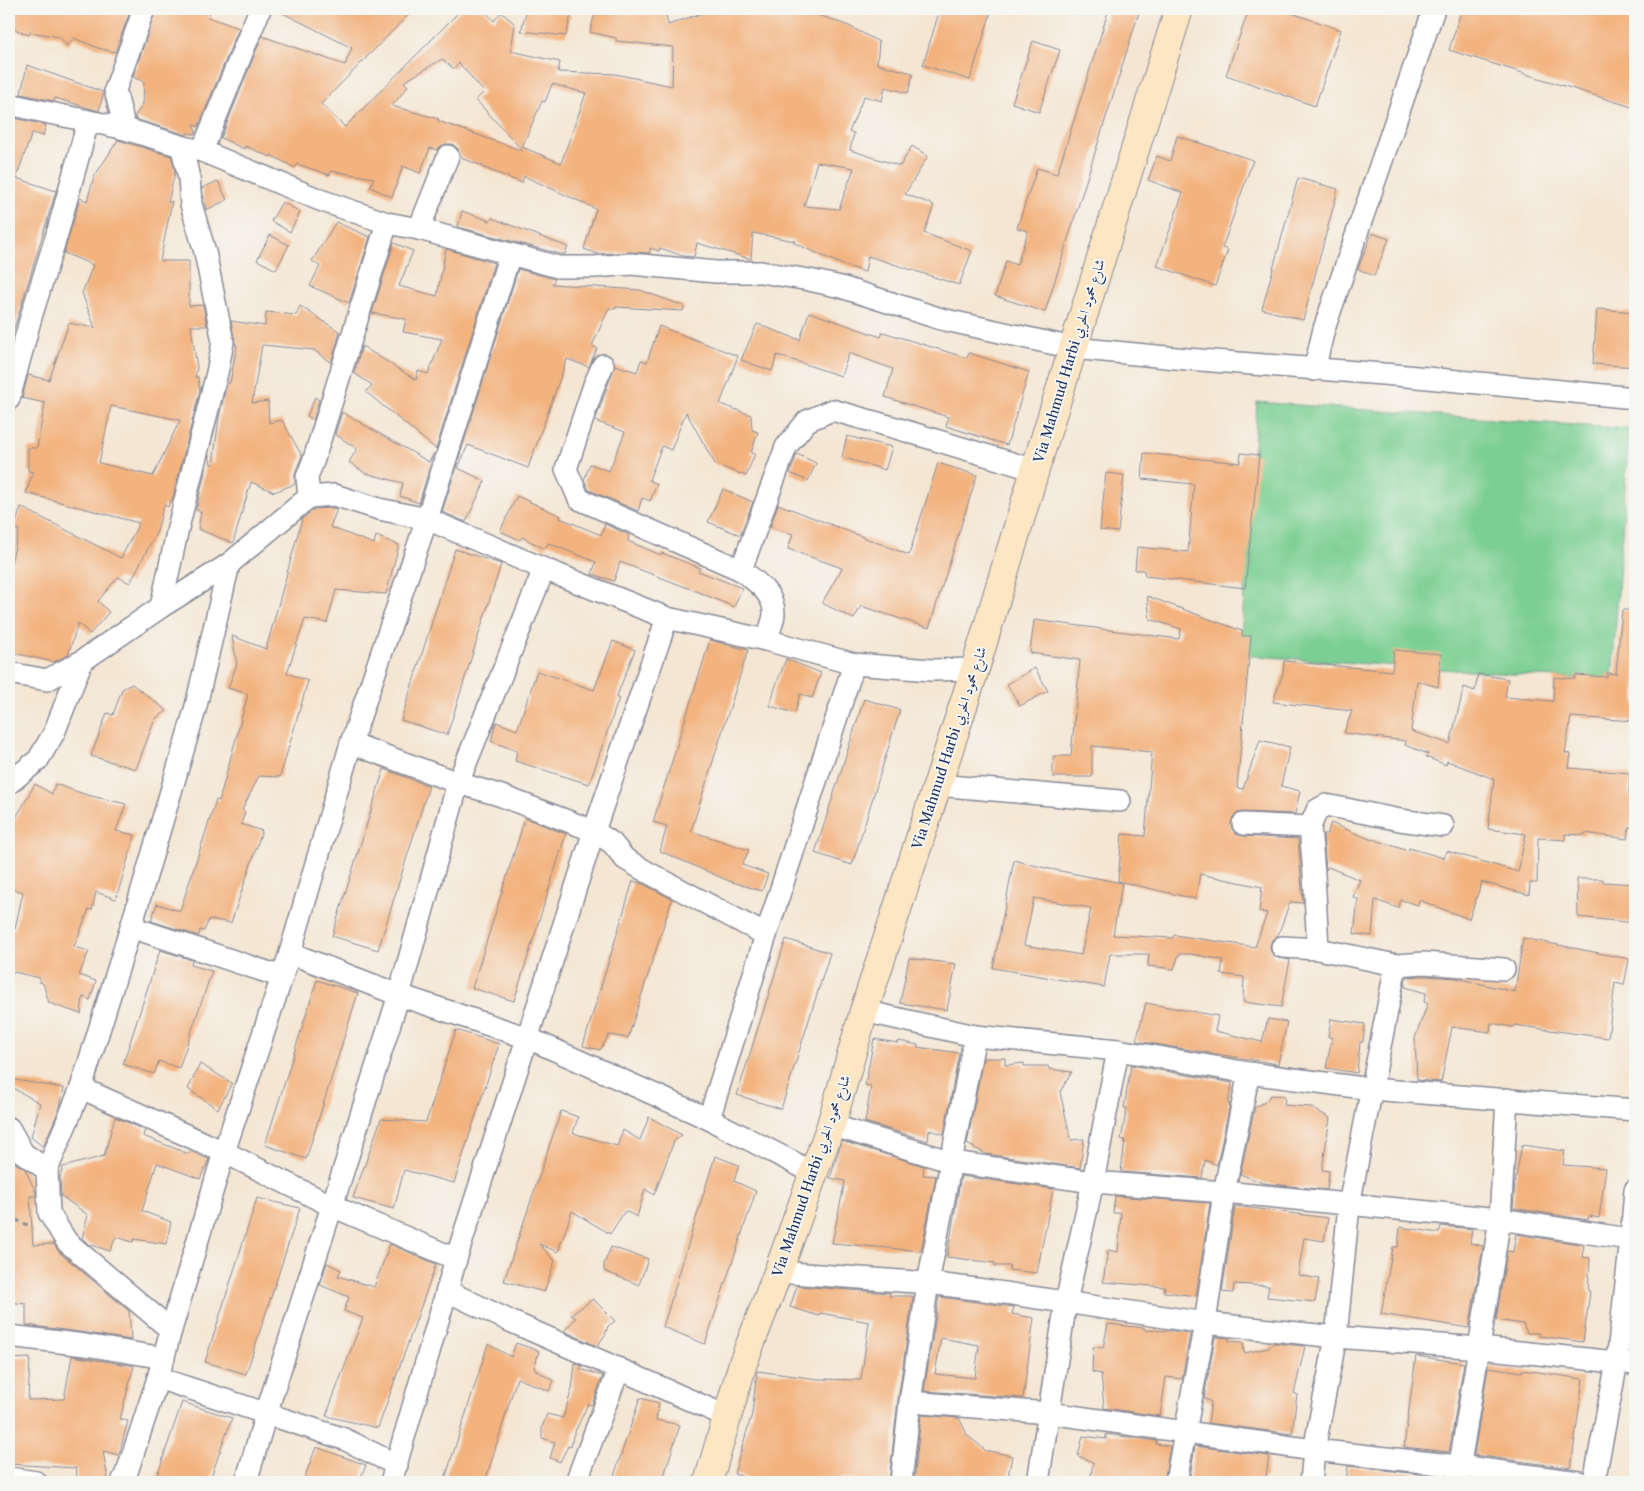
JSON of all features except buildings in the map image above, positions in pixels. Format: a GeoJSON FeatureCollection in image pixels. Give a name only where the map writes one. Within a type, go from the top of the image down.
{"type":"FeatureCollection","features":[{"type":"Feature","properties":{"kind":"street"},"geometry":{"type":"LineString","coordinates":[[125,130],[115,90],[144,9]]}},
{"type":"Feature","properties":{"kind":"street"},"geometry":{"type":"LineString","coordinates":[[161,607],[223,342],[206,252],[192,204],[189,178],[192,149],[260,9]]}},
{"type":"Feature","properties":{"kind":"street","name":"Via Mahmud Harbi شارع محمود الحربي"},"geometry":{"type":"LineString","coordinates":[[708,1482],[742,1363],[778,1272],[831,1125],[864,1011],[975,669],[1179,9]]}},
{"type":"Feature","properties":{"kind":"street"},"geometry":{"type":"LineString","coordinates":[[1314,370],[1324,329],[1434,9]]}},
{"type":"Feature","properties":{"kind":"street"},"geometry":{"type":"LineString","coordinates":[[9,104],[125,130],[192,149],[320,200],[387,223],[558,267],[631,264],[716,272],[761,272],[841,287],[941,319],[1073,348],[1314,370],[1396,375],[1635,398]]}},
{"type":"Feature","properties":{"kind":"street"},"geometry":{"type":"LineString","coordinates":[[9,399],[20,354],[58,234],[88,122]]}},
{"type":"Feature","properties":{"kind":"street"},"geometry":{"type":"LineString","coordinates":[[418,230],[448,156]]}},
{"type":"Feature","properties":{"kind":"street"},"geometry":{"type":"LineString","coordinates":[[309,496],[307,477],[387,223]]}},
{"type":"Feature","properties":{"kind":"street"},"geometry":{"type":"LineString","coordinates":[[122,1482],[161,1368],[224,1152],[290,954],[350,743],[427,519],[510,254]]}},
{"type":"Feature","properties":{"kind":"street"},"geometry":{"type":"LineString","coordinates":[[603,365],[594,385],[566,469],[578,499],[742,570],[764,589],[772,602],[774,614],[766,640]]}},
{"type":"Feature","properties":{"kind":"street"},"geometry":{"type":"LineString","coordinates":[[742,570],[786,447],[807,421],[832,410],[1035,470]]}},
{"type":"Feature","properties":{"kind":"street"},"geometry":{"type":"LineString","coordinates":[[9,673],[47,680],[82,662],[161,607],[229,564],[309,496],[334,495],[379,509],[427,519],[666,618],[766,640],[854,664],[932,670],[975,669]]}},
{"type":"Feature","properties":{"kind":"street"},"geometry":{"type":"LineString","coordinates":[[171,1330],[67,1242],[49,1213],[47,1170],[80,1088],[131,927],[195,710],[229,564]]}},
{"type":"Feature","properties":{"kind":"street"},"geometry":{"type":"LineString","coordinates":[[246,1482],[399,995],[458,782],[544,569]]}},
{"type":"Feature","properties":{"kind":"street"},"geometry":{"type":"LineString","coordinates":[[9,1336],[85,1345],[161,1368],[266,1414],[344,1439],[394,1473],[446,1291],[594,831],[666,618]]}},
{"type":"Feature","properties":{"kind":"street"},"geometry":{"type":"LineString","coordinates":[[9,783],[38,760],[42,754],[54,733],[82,662]]}},
{"type":"Feature","properties":{"kind":"street"},"geometry":{"type":"LineString","coordinates":[[709,1119],[854,664]]}},
{"type":"Feature","properties":{"kind":"street"},"geometry":{"type":"LineString","coordinates":[[350,743],[499,795],[594,831],[612,843],[625,859],[646,872],[766,936]]}},
{"type":"Feature","properties":{"kind":"street"},"geometry":{"type":"LineString","coordinates":[[937,785],[1120,801]]}},
{"type":"Feature","properties":{"kind":"street"},"geometry":{"type":"LineString","coordinates":[[1318,949],[1310,827],[1317,810],[1326,804],[1400,820],[1443,826]]}},
{"type":"Feature","properties":{"kind":"street"},"geometry":{"type":"LineString","coordinates":[[1243,824],[1310,827]]}},
{"type":"Feature","properties":{"kind":"street"},"geometry":{"type":"LineString","coordinates":[[131,927],[282,977]]}},
{"type":"Feature","properties":{"kind":"street"},"geometry":{"type":"LineString","coordinates":[[1282,947],[1318,949],[1396,965],[1424,963],[1504,969]]}},
{"type":"Feature","properties":{"kind":"street"},"geometry":{"type":"LineString","coordinates":[[290,954],[399,995],[528,1038],[709,1119],[814,1173]]}},
{"type":"Feature","properties":{"kind":"street"},"geometry":{"type":"LineString","coordinates":[[1311,1482],[1314,1450],[1336,1337],[1349,1205],[1396,965]]}},
{"type":"Feature","properties":{"kind":"street"},"geometry":{"type":"LineString","coordinates":[[864,1011],[975,1036],[1118,1050],[1249,1073],[1371,1089],[1635,1110]]}},
{"type":"Feature","properties":{"kind":"street"},"geometry":{"type":"LineString","coordinates":[[901,1482],[910,1402],[928,1283],[975,1036]]}},
{"type":"Feature","properties":{"kind":"street"},"geometry":{"type":"LineString","coordinates":[[1038,1482],[1066,1302],[1093,1182],[1118,1050]]}},
{"type":"Feature","properties":{"kind":"street"},"geometry":{"type":"LineString","coordinates":[[1176,1482],[1205,1323],[1224,1192],[1249,1073]]}},
{"type":"Feature","properties":{"kind":"street"},"geometry":{"type":"LineString","coordinates":[[80,1088],[224,1152],[332,1206],[456,1260]]}},
{"type":"Feature","properties":{"kind":"street"},"geometry":{"type":"LineString","coordinates":[[1458,1474],[1500,1219],[1507,1099]]}},
{"type":"Feature","properties":{"kind":"street"},"geometry":{"type":"LineString","coordinates":[[831,1125],[952,1162],[1093,1182],[1224,1192],[1500,1219],[1633,1240]]}},
{"type":"Feature","properties":{"kind":"street"},"geometry":{"type":"LineString","coordinates":[[9,1128],[23,1153],[47,1170]]}},
{"type":"Feature","properties":{"kind":"street"},"geometry":{"type":"LineString","coordinates":[[1594,1482],[1626,1363],[1635,1190]]}},
{"type":"Feature","properties":{"kind":"street"},"geometry":{"type":"LineString","coordinates":[[778,1272],[928,1283],[1205,1323],[1336,1337],[1480,1348],[1626,1363]]}},
{"type":"Feature","properties":{"kind":"street"},"geometry":{"type":"LineString","coordinates":[[446,1291],[726,1416]]}},
{"type":"Feature","properties":{"kind":"street"},"geometry":{"type":"LineString","coordinates":[[576,1482],[619,1369]]}},
{"type":"Feature","properties":{"kind":"street"},"geometry":{"type":"LineString","coordinates":[[910,1402],[1049,1413],[1314,1450],[1458,1474],[1579,1482]]}},
{"type":"Feature","properties":{"kind":"street"},"geometry":{"type":"LineString","coordinates":[[9,1478],[36,1482]]}},
{"type":"Feature","properties":{"kind":"green space"},"geometry":{"type":"Polygon","coordinates":[[[1257,402],[1629,429],[1612,681],[1240,655],[1257,402]]]}}]}
